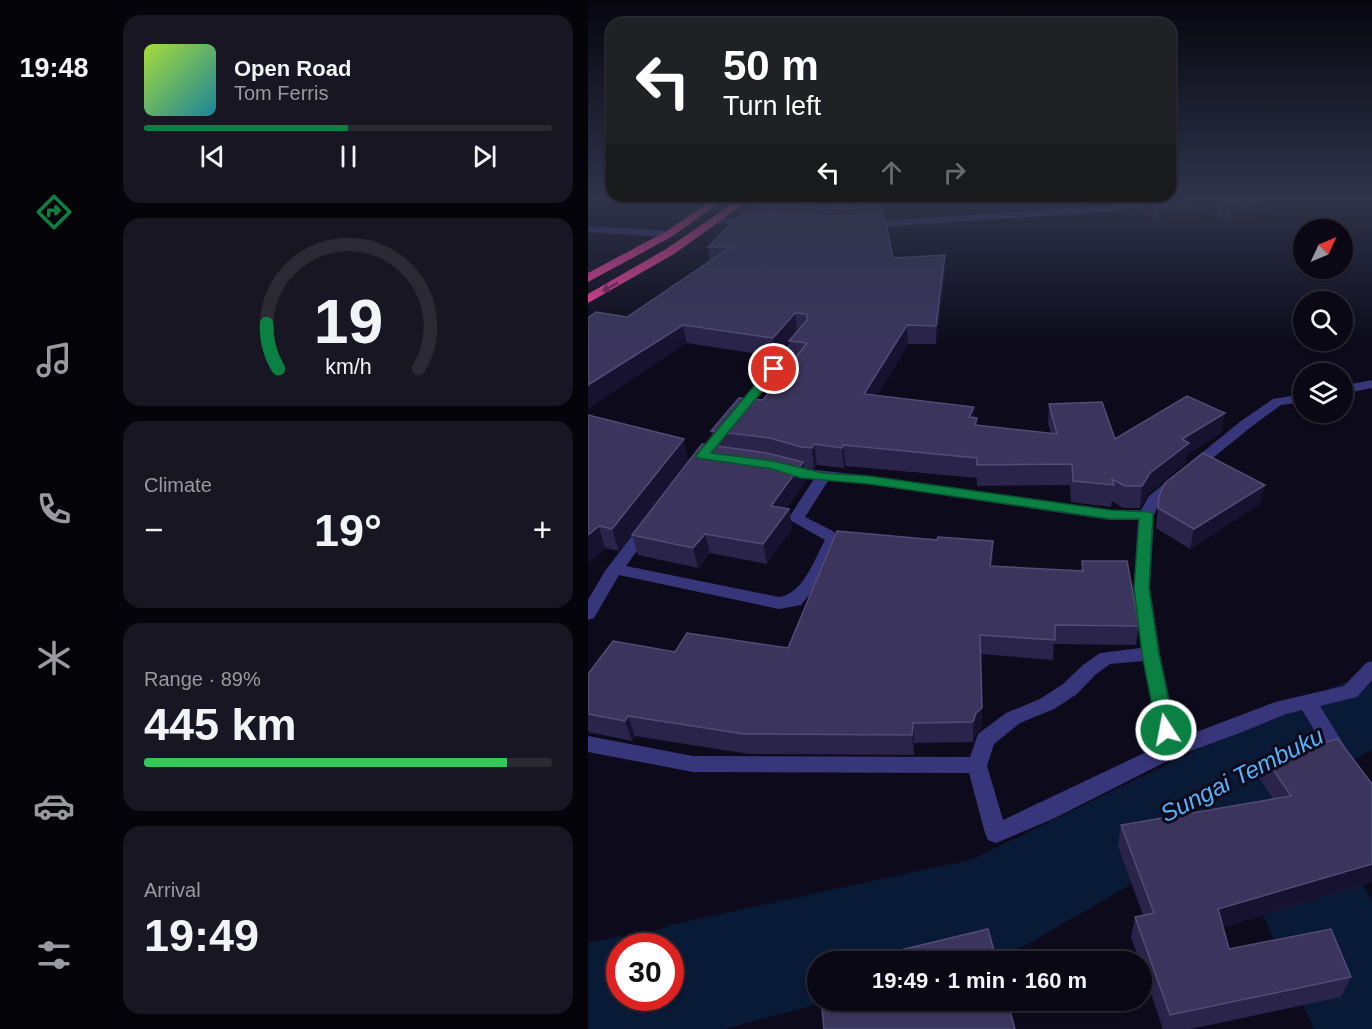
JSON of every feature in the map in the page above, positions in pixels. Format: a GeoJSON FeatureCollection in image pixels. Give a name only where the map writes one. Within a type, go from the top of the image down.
{"type":"FeatureCollection","features":[{"type":"Feature","properties":{"kind":"highway"},"geometry":{"type":"LineString","coordinates":[[588,278],[647,246]]}},
{"type":"Feature","properties":{"kind":"highway"},"geometry":{"type":"LineString","coordinates":[[588,299],[680,246]]}},
{"type":"Feature","properties":{"kind":"street"},"geometry":{"type":"LineString","coordinates":[[688,473],[708,456],[803,335]]}},
{"type":"Feature","properties":{"kind":"street"},"geometry":{"type":"LineString","coordinates":[[1353,388],[1372,384]]}},
{"type":"Feature","properties":{"kind":"street"},"geometry":{"type":"LineString","coordinates":[[1170,750],[1151,654],[1142,588],[1146,515],[1154,499],[1246,423],[1277,402],[1293,400]]}},
{"type":"Feature","properties":{"kind":"street"},"geometry":{"type":"LineString","coordinates":[[773,465],[801,474],[823,477],[869,480],[1110,514],[1146,515]]}},
{"type":"Feature","properties":{"kind":"street"},"geometry":{"type":"LineString","coordinates":[[616,569],[779,603],[795,601],[806,590],[833,540],[828,534],[796,519],[823,477]]}},
{"type":"Feature","properties":{"kind":"street"},"geometry":{"type":"LineString","coordinates":[[588,614],[653,517]]}},
{"type":"Feature","properties":{"kind":"street"},"geometry":{"type":"LineString","coordinates":[[1151,654],[1106,658],[1089,670],[1070,689],[1047,704],[1013,718],[985,740],[977,765],[996,833],[1047,811],[1170,750],[1230,729],[1282,706],[1311,708],[1350,692],[1372,668]]}},
{"type":"Feature","properties":{"kind":"street"},"geometry":{"type":"LineString","coordinates":[[1311,708],[1338,753],[1352,771]]}},
{"type":"Feature","properties":{"kind":"street"},"geometry":{"type":"LineString","coordinates":[[588,744],[693,765],[977,765]]}},
{"type":"Feature","properties":{"kind":"building"},"geometry":{"type":"Polygon","coordinates":[[[891,246],[893,258],[945,255],[936,326],[907,325],[864,394],[974,407],[969,417],[977,418],[975,425],[1057,434],[1049,404],[1102,402],[1115,439],[1187,396],[1225,413],[1182,439],[1189,443],[1150,473],[1142,486],[1125,486],[1112,479],[1114,485],[1073,481],[1072,464],[977,465],[977,458],[843,445],[842,448],[814,444],[812,448],[801,447],[770,438],[711,431],[739,398],[763,400],[807,343],[789,341],[807,320],[807,314],[795,313],[773,338],[683,325],[588,385],[588,318],[596,312],[627,317],[731,247],[708,247],[891,246]]]}},
{"type":"Feature","properties":{"kind":"building"},"geometry":{"type":"Polygon","coordinates":[[[588,415],[684,439],[612,529],[599,526],[588,535],[588,415]]]}},
{"type":"Feature","properties":{"kind":"building"},"geometry":{"type":"Polygon","coordinates":[[[702,444],[767,453],[803,462],[771,506],[789,509],[763,544],[705,534],[693,548],[632,535],[702,444]]]}},
{"type":"Feature","properties":{"kind":"building"},"geometry":{"type":"Polygon","coordinates":[[[1203,453],[1265,485],[1194,529],[1158,508],[1159,496],[1165,483],[1203,453]]]}},
{"type":"Feature","properties":{"kind":"building"},"geometry":{"type":"Polygon","coordinates":[[[837,531],[937,540],[938,537],[993,541],[990,566],[1083,571],[1082,561],[1127,561],[1139,626],[1055,625],[1055,640],[980,635],[982,708],[976,713],[973,722],[913,723],[912,735],[744,734],[628,716],[625,721],[588,714],[588,674],[613,641],[675,652],[687,633],[788,648],[837,531]]]}},
{"type":"Feature","properties":{"kind":"building"},"geometry":{"type":"Polygon","coordinates":[[[1338,739],[1372,784],[1372,864],[1218,909],[1229,949],[1331,929],[1351,977],[1170,1015],[1152,965],[1152,951],[1147,951],[1135,917],[1154,913],[1121,825],[1291,796],[1265,757],[1338,739]]]}},
{"type":"Feature","properties":{"kind":"building"},"geometry":{"type":"Polygon","coordinates":[[[988,929],[994,951],[897,951],[988,929]]]}},
{"type":"Feature","properties":{"kind":"building"},"geometry":{"type":"Polygon","coordinates":[[[822,1011],[1010,1011],[1015,1029],[824,1029],[822,1011]]]}},
{"type":"Feature","properties":{"kind":"waterway","name":"Sungai Tembuku"},"geometry":{"type":"LineString","coordinates":[[684,981],[987,908],[1247,770],[1372,709]]}},
{"type":"Feature","properties":{"kind":"waterway"},"geometry":{"type":"LineString","coordinates":[[1268,813],[1372,1019]]}},
{"type":"Feature","properties":{"kind":"waterway","name":"Sungai Tembuku"},"geometry":{"type":"LineString","coordinates":[[588,1003],[606,999]]}},
{"type":"Feature","properties":{"kind":"route"},"geometry":{"type":"LineString","coordinates":[[774,369],[703,456],[773,465],[801,474],[823,477],[869,480],[1110,514],[1146,515],[1142,588],[1151,654],[1166,730]]}}]}
